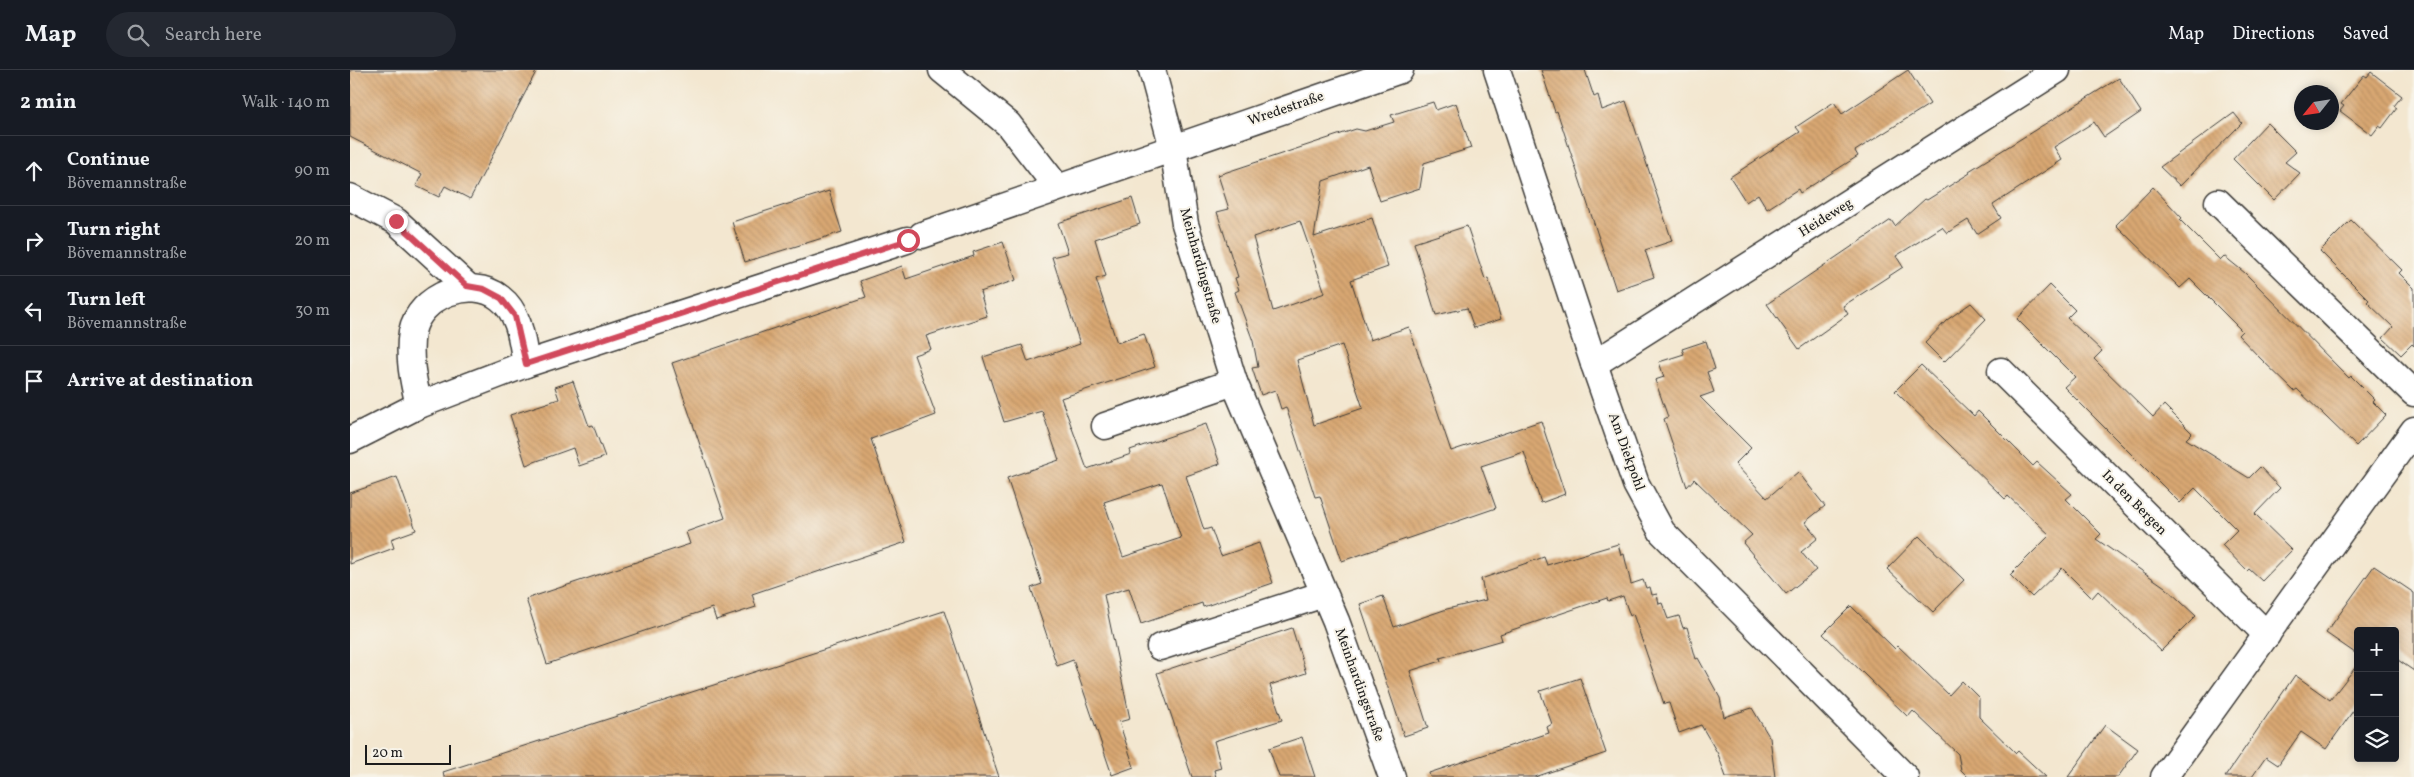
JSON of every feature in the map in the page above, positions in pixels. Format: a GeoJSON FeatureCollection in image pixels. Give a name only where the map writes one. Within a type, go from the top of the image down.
{"type":"FeatureCollection","features":[{"type":"Feature","properties":{"kind":"street"},"geometry":{"type":"LineString","coordinates":[[942,70],[1008,124],[1058,187]]}},
{"type":"Feature","properties":{"kind":"street"},"geometry":{"type":"LineString","coordinates":[[1152,70],[1173,148]]}},
{"type":"Feature","properties":{"kind":"street","name":"Wredestraße"},"geometry":{"type":"LineString","coordinates":[[350,440],[418,404],[526,364],[915,237],[1400,70]]}},
{"type":"Feature","properties":{"kind":"street","name":"Am Diekpohl"},"geometry":{"type":"LineString","coordinates":[[1497,70],[1594,364],[1636,484],[1662,532],[1905,777]]}},
{"type":"Feature","properties":{"kind":"street","name":"Heideweg"},"geometry":{"type":"LineString","coordinates":[[1594,364],[2057,70]]}},
{"type":"Feature","properties":{"kind":"street","name":"Meinhardingstraße"},"geometry":{"type":"LineString","coordinates":[[1173,148],[1185,224],[1234,382],[1324,594],[1392,777]]}},
{"type":"Feature","properties":{"kind":"street"},"geometry":{"type":"LineString","coordinates":[[350,198],[396,221],[467,286],[484,289],[501,298],[515,316],[526,364]]}},
{"type":"Feature","properties":{"kind":"street"},"geometry":{"type":"LineString","coordinates":[[2218,202],[2414,394]]}},
{"type":"Feature","properties":{"kind":"street"},"geometry":{"type":"LineString","coordinates":[[418,404],[412,373],[412,332],[419,314],[433,301],[467,286]]}},
{"type":"Feature","properties":{"kind":"street","name":"In den Bergen"},"geometry":{"type":"LineString","coordinates":[[2001,370],[2267,635]]}},
{"type":"Feature","properties":{"kind":"street"},"geometry":{"type":"LineString","coordinates":[[1105,426],[1234,382]]}},
{"type":"Feature","properties":{"kind":"street"},"geometry":{"type":"LineString","coordinates":[[2164,777],[2414,430]]}},
{"type":"Feature","properties":{"kind":"street"},"geometry":{"type":"LineString","coordinates":[[1160,646],[1324,594]]}},
{"type":"Feature","properties":{"kind":"building"},"geometry":{"type":"Polygon","coordinates":[[[350,70],[537,70],[470,199],[445,186],[439,197],[416,186],[422,174],[350,137],[350,70]]]}},
{"type":"Feature","properties":{"kind":"building"},"geometry":{"type":"Polygon","coordinates":[[[1541,70],[1585,70],[1594,97],[1598,95],[1602,110],[1626,101],[1672,241],[1645,250],[1654,277],[1616,290],[1557,111],[1555,112],[1541,70]]]}},
{"type":"Feature","properties":{"kind":"building"},"geometry":{"type":"Polygon","coordinates":[[[1908,70],[1930,104],[1855,151],[1858,156],[1800,193],[1798,189],[1767,209],[1758,194],[1746,202],[1730,177],[1800,132],[1796,127],[1834,102],[1842,114],[1908,70]]]}},
{"type":"Feature","properties":{"kind":"building"},"geometry":{"type":"Polygon","coordinates":[[[2371,72],[2402,96],[2394,106],[2397,108],[2382,128],[2379,126],[2372,135],[2340,111],[2344,106],[2341,104],[2364,75],[2367,77],[2371,72]]]}},
{"type":"Feature","properties":{"kind":"building"},"geometry":{"type":"Polygon","coordinates":[[[2119,78],[2141,112],[2104,137],[2094,122],[2054,147],[2062,160],[1993,205],[2001,218],[1977,234],[1968,220],[1947,233],[1942,227],[1896,256],[1903,267],[1843,306],[1848,314],[1799,349],[1767,304],[1891,220],[1895,226],[1925,199],[1927,200],[1970,173],[1969,171],[2119,78]]]}},
{"type":"Feature","properties":{"kind":"building"},"geometry":{"type":"Polygon","coordinates":[[[1433,102],[1436,110],[1456,103],[1471,148],[1424,163],[1420,188],[1380,201],[1368,165],[1323,181],[1314,237],[1372,218],[1388,267],[1351,280],[1370,340],[1409,327],[1451,451],[1541,421],[1565,494],[1541,503],[1524,452],[1481,466],[1496,508],[1342,561],[1320,496],[1315,497],[1286,407],[1281,409],[1275,390],[1261,395],[1252,368],[1258,367],[1253,341],[1235,292],[1239,290],[1235,278],[1238,277],[1217,212],[1229,209],[1218,175],[1356,129],[1365,131],[1394,122],[1391,115],[1433,102]],[[1300,221],[1253,237],[1273,311],[1325,293],[1300,221]],[[1342,345],[1297,360],[1314,425],[1363,408],[1342,345]]]}},
{"type":"Feature","properties":{"kind":"building"},"geometry":{"type":"Polygon","coordinates":[[[2234,113],[2242,123],[2180,186],[2160,167],[2234,113]]]}},
{"type":"Feature","properties":{"kind":"building"},"geometry":{"type":"Polygon","coordinates":[[[2267,123],[2296,152],[2285,162],[2300,173],[2274,200],[2233,159],[2267,123]]]}},
{"type":"Feature","properties":{"kind":"building"},"geometry":{"type":"Polygon","coordinates":[[[2153,187],[2182,218],[2180,220],[2220,260],[2224,256],[2245,273],[2349,378],[2351,376],[2375,400],[2373,402],[2386,415],[2356,446],[2297,389],[2294,391],[2260,358],[2238,335],[2242,331],[2190,279],[2180,288],[2116,225],[2153,187]]]}},
{"type":"Feature","properties":{"kind":"building"},"geometry":{"type":"Polygon","coordinates":[[[829,191],[842,232],[745,262],[732,222],[829,191]]]}},
{"type":"Feature","properties":{"kind":"building"},"geometry":{"type":"Polygon","coordinates":[[[1132,198],[1140,224],[1095,239],[1106,276],[1096,279],[1117,343],[1144,334],[1155,367],[1061,398],[1087,469],[1131,454],[1130,450],[1206,424],[1220,464],[1186,476],[1204,530],[1211,528],[1221,556],[1259,543],[1273,583],[1203,607],[1202,603],[1141,624],[1129,588],[1104,595],[1130,719],[1119,722],[1134,767],[1112,775],[1073,660],[1057,666],[1031,588],[1042,584],[1007,478],[1059,460],[1042,411],[1004,422],[983,357],[1022,345],[1028,362],[1080,344],[1052,257],[1068,253],[1058,223],[1132,198]],[[1162,483],[1104,502],[1123,557],[1181,538],[1162,483]]]}},
{"type":"Feature","properties":{"kind":"building"},"geometry":{"type":"Polygon","coordinates":[[[2351,220],[2402,270],[2399,273],[2414,288],[2414,346],[2412,344],[2401,355],[2383,338],[2393,327],[2320,251],[2351,220]]]}},
{"type":"Feature","properties":{"kind":"building"},"geometry":{"type":"Polygon","coordinates":[[[1467,226],[1485,279],[1488,278],[1501,319],[1474,328],[1467,308],[1436,315],[1414,243],[1467,226]]]}},
{"type":"Feature","properties":{"kind":"building"},"geometry":{"type":"Polygon","coordinates":[[[1003,242],[1016,280],[980,292],[987,316],[926,336],[931,349],[914,355],[936,415],[871,439],[906,542],[752,594],[756,607],[716,620],[712,608],[547,664],[526,599],[690,544],[686,532],[725,518],[672,363],[866,297],[860,281],[902,266],[906,279],[974,256],[973,252],[1003,242]]]}},
{"type":"Feature","properties":{"kind":"building"},"geometry":{"type":"Polygon","coordinates":[[[2050,285],[2075,310],[2067,318],[2102,351],[2094,359],[2153,417],[2164,405],[2192,433],[2186,439],[2249,478],[2260,467],[2280,488],[2255,514],[2292,550],[2262,581],[2249,569],[2247,571],[2222,545],[2237,530],[2195,488],[2180,503],[2064,387],[2075,377],[2017,319],[2050,285]]]}},
{"type":"Feature","properties":{"kind":"building"},"geometry":{"type":"Polygon","coordinates":[[[1971,303],[1986,319],[1944,362],[1925,343],[1947,320],[1971,303]]]}},
{"type":"Feature","properties":{"kind":"building"},"geometry":{"type":"Polygon","coordinates":[[[1706,341],[1715,369],[1707,372],[1714,392],[1700,397],[1751,448],[1735,464],[1767,498],[1798,472],[1825,506],[1805,522],[1818,538],[1801,552],[1816,570],[1786,594],[1743,543],[1752,535],[1694,479],[1687,487],[1664,419],[1668,417],[1655,380],[1664,377],[1659,362],[1684,354],[1682,349],[1706,341]]]}},
{"type":"Feature","properties":{"kind":"building"},"geometry":{"type":"Polygon","coordinates":[[[1921,365],[1974,416],[1978,411],[2033,466],[2037,462],[2072,494],[2066,499],[2101,534],[2096,539],[2165,587],[2196,616],[2161,651],[2098,591],[2092,598],[2062,568],[2032,597],[2010,575],[2050,535],[2008,496],[2005,499],[1895,391],[1921,365]]]}},
{"type":"Feature","properties":{"kind":"building"},"geometry":{"type":"Polygon","coordinates":[[[573,381],[589,426],[593,425],[605,457],[579,466],[573,448],[526,465],[510,415],[559,399],[555,387],[573,381]]]}},
{"type":"Feature","properties":{"kind":"building"},"geometry":{"type":"Polygon","coordinates":[[[397,477],[416,530],[391,539],[394,548],[350,564],[350,493],[397,477]]]}},
{"type":"Feature","properties":{"kind":"building"},"geometry":{"type":"Polygon","coordinates":[[[1919,536],[1964,580],[1933,612],[1887,569],[1919,536]]]}},
{"type":"Feature","properties":{"kind":"building"},"geometry":{"type":"Polygon","coordinates":[[[1618,544],[1621,555],[1624,554],[1631,584],[1643,580],[1646,588],[1650,587],[1652,595],[1657,594],[1659,604],[1662,603],[1668,619],[1679,616],[1683,628],[1687,627],[1696,659],[1698,658],[1720,698],[1724,717],[1752,708],[1770,738],[1775,777],[1726,777],[1718,754],[1701,725],[1679,733],[1669,703],[1664,704],[1633,614],[1630,616],[1623,596],[1608,601],[1607,598],[1500,634],[1502,640],[1440,658],[1441,661],[1410,671],[1428,728],[1404,736],[1360,604],[1383,596],[1394,627],[1447,609],[1486,600],[1481,579],[1544,557],[1547,565],[1618,544]]]}},
{"type":"Feature","properties":{"kind":"building"},"geometry":{"type":"Polygon","coordinates":[[[2374,566],[2414,593],[2414,671],[2399,661],[2399,627],[2354,627],[2354,652],[2326,633],[2374,566]]]}},
{"type":"Feature","properties":{"kind":"building"},"geometry":{"type":"Polygon","coordinates":[[[1851,606],[1895,649],[1898,646],[1949,695],[1962,681],[1979,698],[1979,717],[2016,753],[2018,751],[2046,777],[1968,777],[1961,770],[1958,754],[1913,711],[1908,717],[1823,634],[1851,606]]]}},
{"type":"Feature","properties":{"kind":"building"},"geometry":{"type":"Polygon","coordinates":[[[944,611],[999,777],[444,777],[443,772],[944,611]]]}},
{"type":"Feature","properties":{"kind":"building"},"geometry":{"type":"Polygon","coordinates":[[[1292,628],[1306,673],[1270,685],[1282,720],[1214,741],[1221,768],[1214,770],[1216,777],[1192,777],[1157,673],[1292,628]]]}},
{"type":"Feature","properties":{"kind":"building"},"geometry":{"type":"Polygon","coordinates":[[[2354,669],[2354,710],[2326,749],[2301,732],[2278,765],[2266,757],[2252,777],[2225,777],[2295,675],[2330,700],[2354,669]]]}},
{"type":"Feature","properties":{"kind":"building"},"geometry":{"type":"Polygon","coordinates":[[[1580,678],[1606,753],[1535,777],[1430,777],[1429,773],[1549,733],[1547,727],[1552,724],[1540,691],[1580,678]]]}},
{"type":"Feature","properties":{"kind":"building"},"geometry":{"type":"Polygon","coordinates":[[[2105,725],[2138,749],[2118,777],[2068,777],[2105,725]]]}},
{"type":"Feature","properties":{"kind":"building"},"geometry":{"type":"Polygon","coordinates":[[[1302,737],[1315,777],[1279,777],[1269,748],[1302,737]]]}},
{"type":"Feature","properties":{"kind":"route"},"geometry":{"type":"LineString","coordinates":[[396,221],[467,286],[484,289],[501,298],[515,316],[526,364],[908,240]]}}]}
